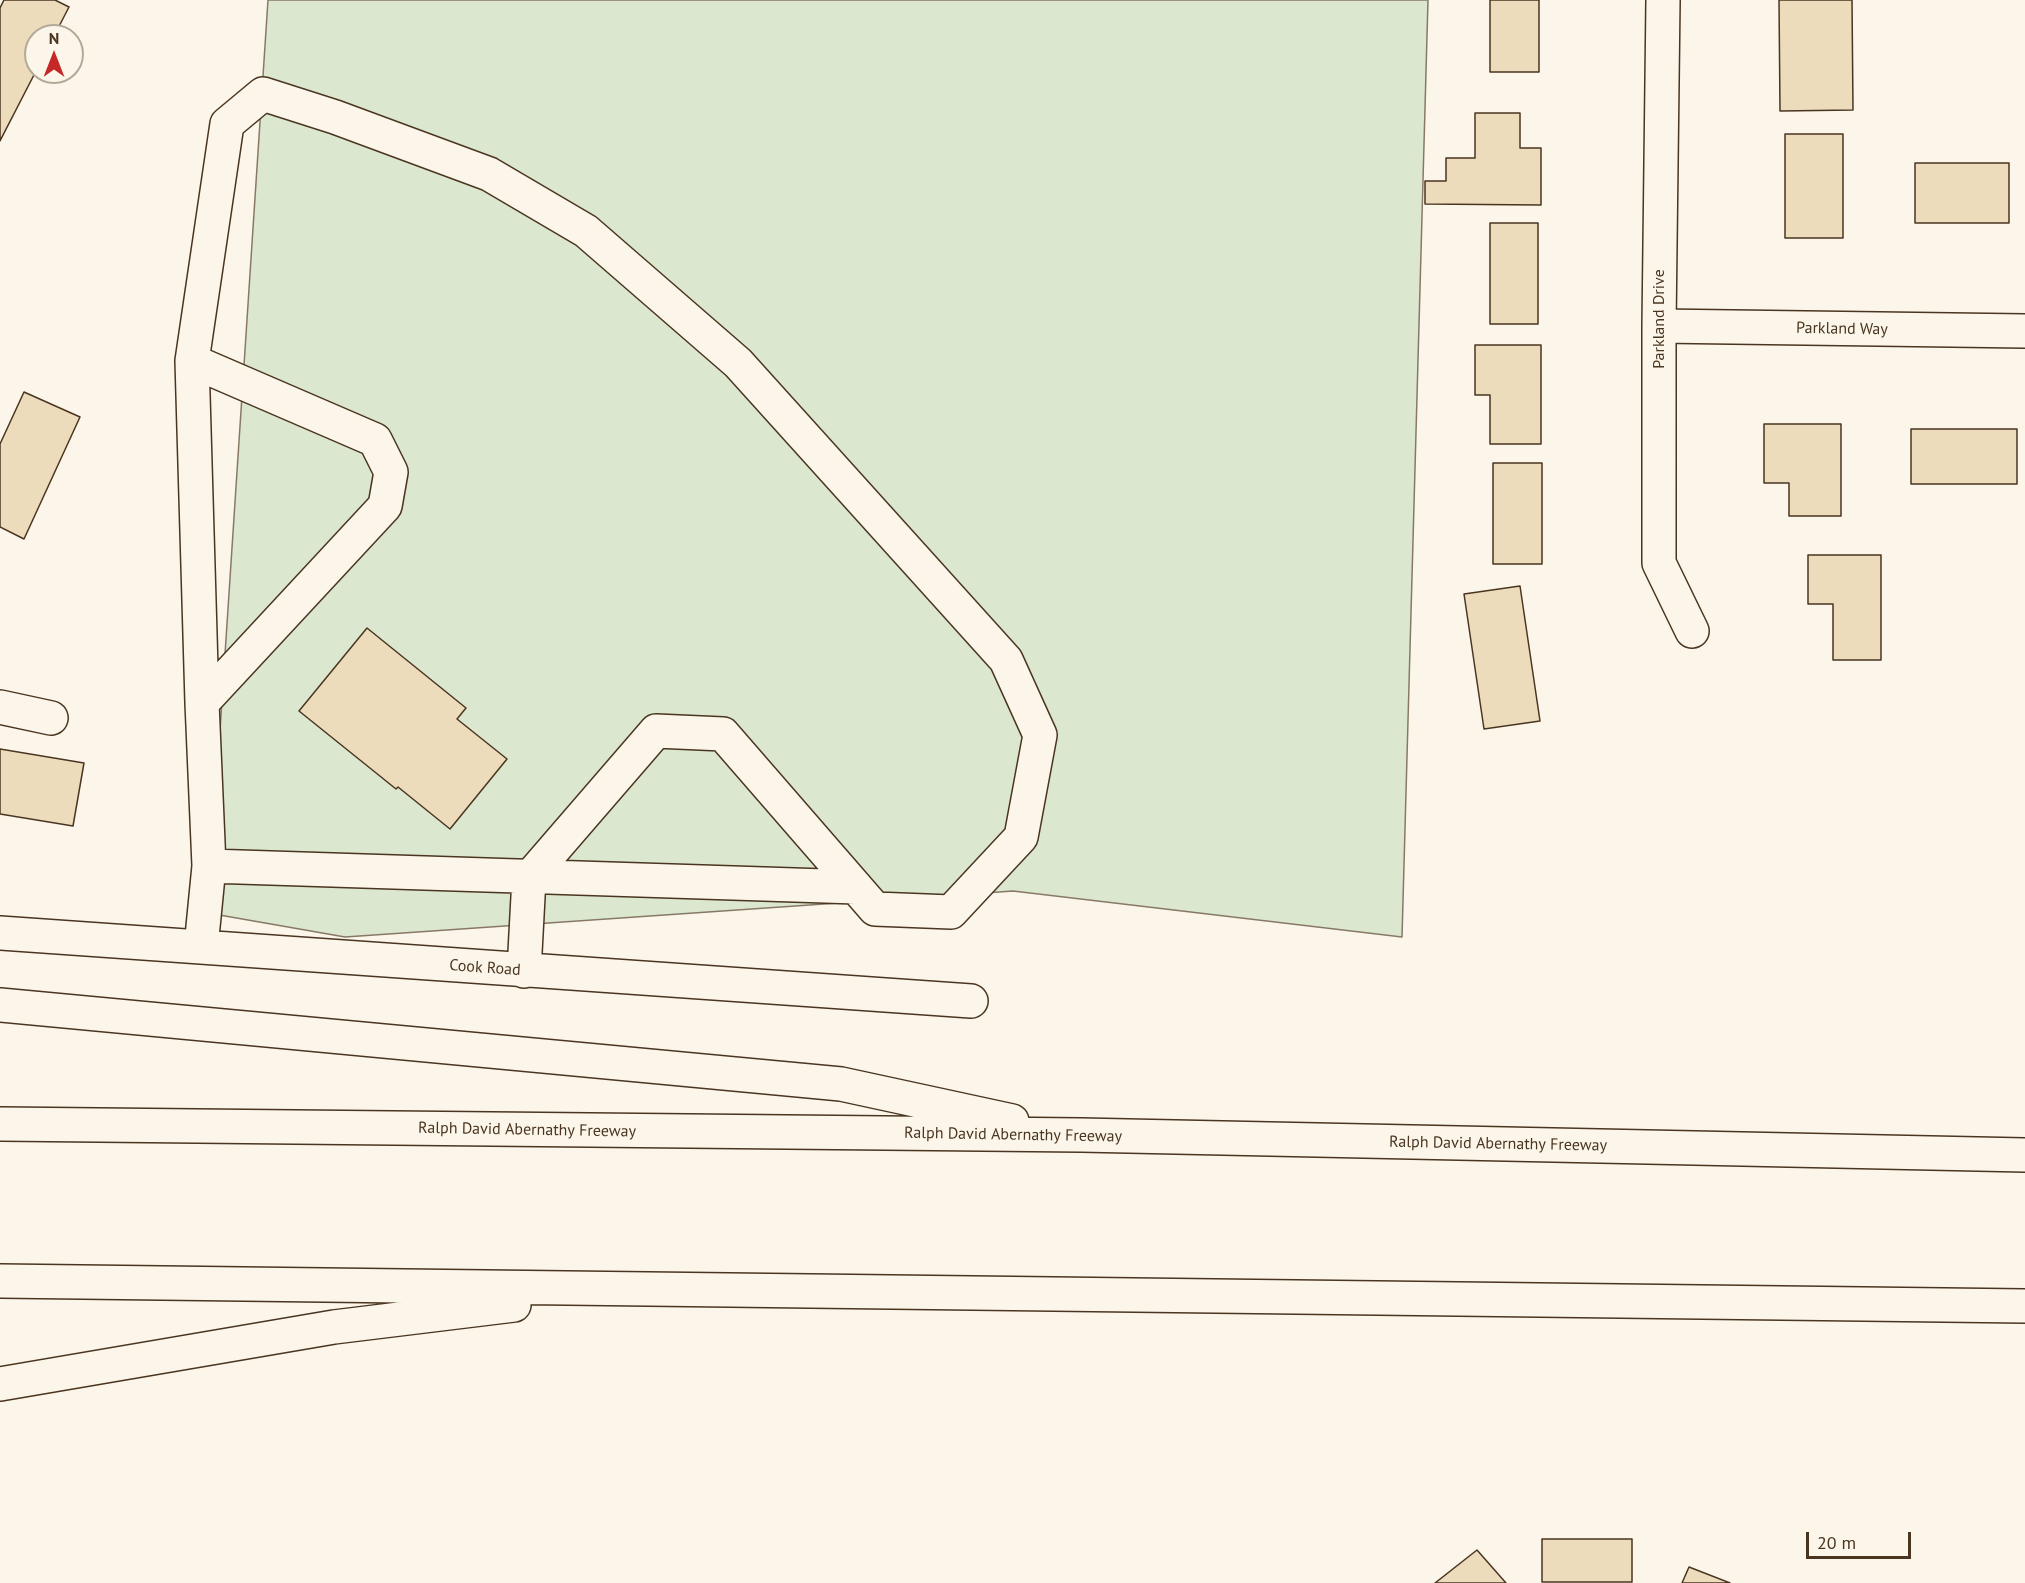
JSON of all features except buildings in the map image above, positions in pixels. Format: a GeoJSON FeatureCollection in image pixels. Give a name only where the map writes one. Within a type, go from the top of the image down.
{"type":"FeatureCollection","features":[{"type":"Feature","properties":{"kind":"main road","name":"Parkland Drive"},"geometry":{"type":"LineString","coordinates":[[1663,0],[1659,563],[1692,631]]}},
{"type":"Feature","properties":{"kind":"main road"},"geometry":{"type":"LineString","coordinates":[[201,947],[208,866],[192,361],[226,124],[262,94],[335,117],[489,174],[586,231],[738,363],[1006,660],[1040,735],[1022,837],[951,912],[875,909],[723,734],[656,730],[529,878],[524,971]]}},
{"type":"Feature","properties":{"kind":"main road","name":"Parkland Way"},"geometry":{"type":"LineString","coordinates":[[1659,326],[2025,332]]}},
{"type":"Feature","properties":{"kind":"main road"},"geometry":{"type":"LineString","coordinates":[[192,361],[375,440],[391,472],[385,506],[202,703]]}},
{"type":"Feature","properties":{"kind":"main road"},"geometry":{"type":"LineString","coordinates":[[0,707],[51,718]]}},
{"type":"Feature","properties":{"kind":"main road"},"geometry":{"type":"LineString","coordinates":[[208,866],[856,887]]}},
{"type":"Feature","properties":{"kind":"main road","name":"Cook Road"},"geometry":{"type":"LineString","coordinates":[[0,933],[971,1001]]}},
{"type":"Feature","properties":{"kind":"main road"},"geometry":{"type":"LineString","coordinates":[[0,1005],[841,1084],[1081,1136]]}},
{"type":"Feature","properties":{"kind":"main road","name":"Ralph David Abernathy Freeway"},"geometry":{"type":"LineString","coordinates":[[0,1124],[1081,1136],[2025,1155]]}},
{"type":"Feature","properties":{"kind":"main road"},"geometry":{"type":"LineString","coordinates":[[0,1281],[2025,1306]]}},
{"type":"Feature","properties":{"kind":"main road"},"geometry":{"type":"LineString","coordinates":[[0,1384],[334,1328],[526,1303],[1036,1294]]}},
{"type":"Feature","properties":{"kind":"green space"},"geometry":{"type":"Polygon","coordinates":[[[268,0],[1428,0],[1402,937],[1013,891],[345,937],[208,913],[268,0]]]}}]}
